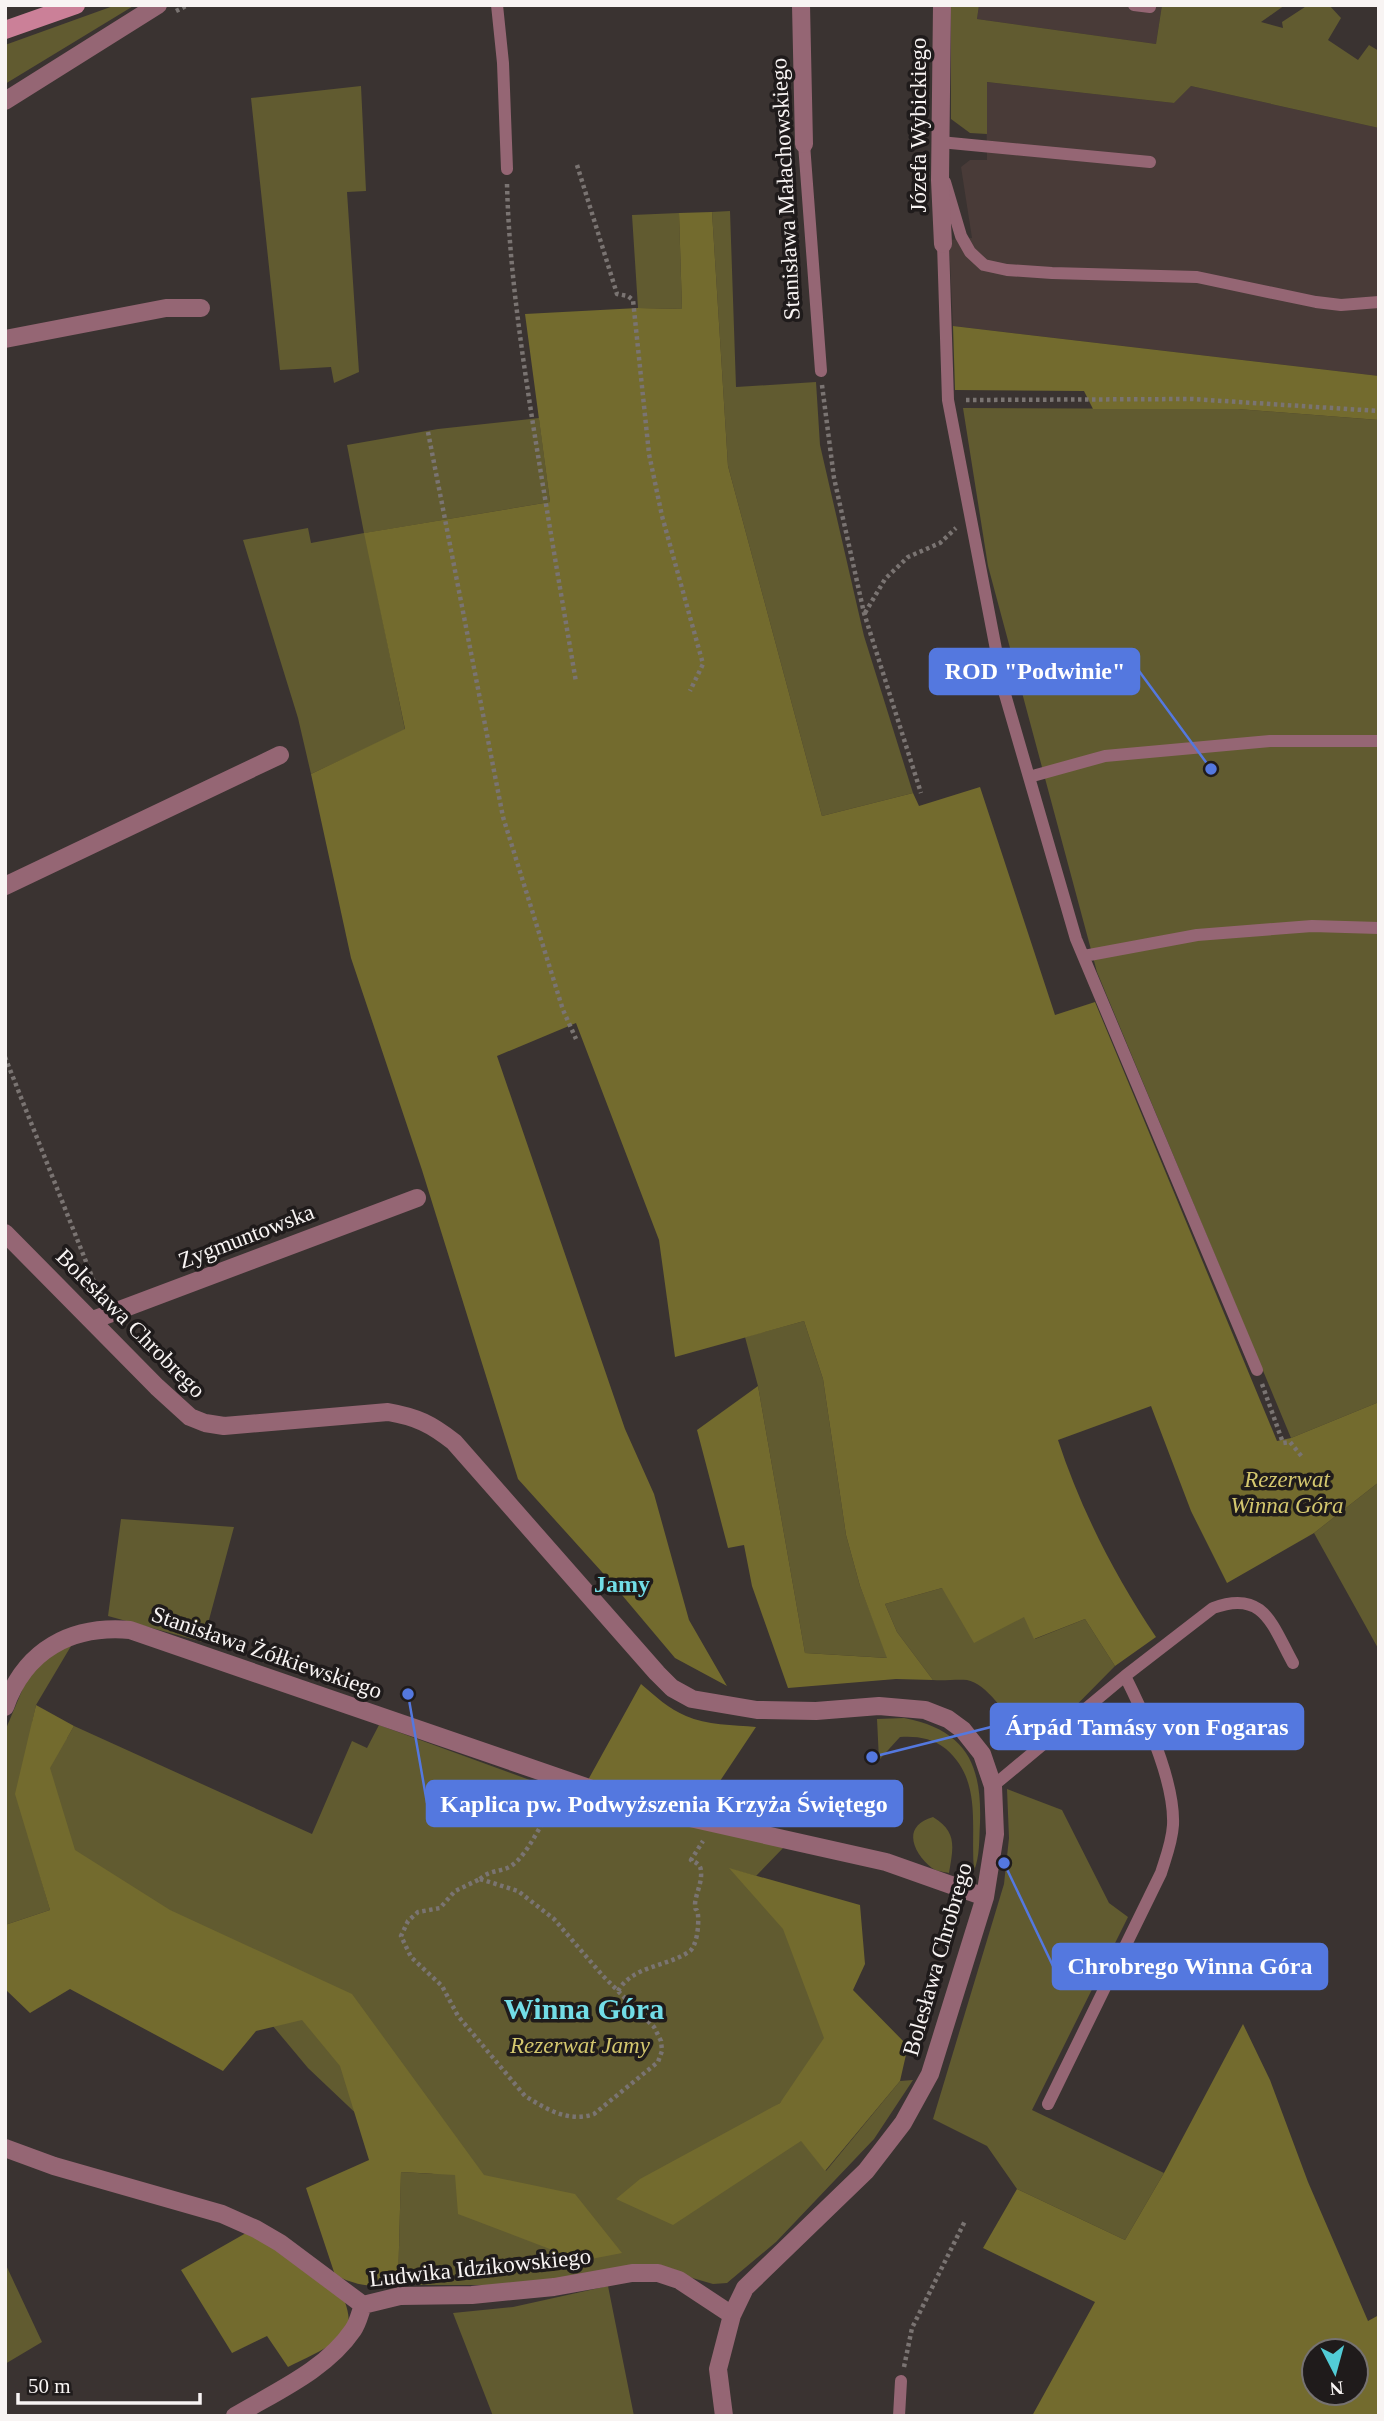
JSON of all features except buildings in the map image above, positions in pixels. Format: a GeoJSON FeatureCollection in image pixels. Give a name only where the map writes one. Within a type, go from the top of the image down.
{"type":"FeatureCollection","features":[{"type":"Feature","properties":{"kind":"street"},"geometry":{"type":"LineString","coordinates":[[5,30],[76,5]]}},
{"type":"Feature","properties":{"kind":"street"},"geometry":{"type":"LineString","coordinates":[[5,101],[159,5]]}},
{"type":"Feature","properties":{"kind":"street","name":"Stanisława Małachowskiego"},"geometry":{"type":"LineString","coordinates":[[801,5],[804,144]]}},
{"type":"Feature","properties":{"kind":"street","name":"Józefa Wybickiego"},"geometry":{"type":"LineString","coordinates":[[942,5],[940,169],[943,244]]}},
{"type":"Feature","properties":{"kind":"street"},"geometry":{"type":"LineString","coordinates":[[5,339],[166,308],[201,307]]}},
{"type":"Feature","properties":{"kind":"street"},"geometry":{"type":"LineString","coordinates":[[5,886],[280,755]]}},
{"type":"Feature","properties":{"kind":"street","name":"Zygmuntowska"},"geometry":{"type":"LineString","coordinates":[[94,1312],[418,1198]]}},
{"type":"Feature","properties":{"kind":"street","name":"Bolesława Chrobrego"},"geometry":{"type":"LineString","coordinates":[[5,1233],[94,1312],[190,1417],[224,1426],[388,1412],[430,1423],[454,1442],[672,1688],[692,1699],[757,1710],[816,1711],[879,1706],[925,1710],[948,1719],[963,1730],[982,1754],[993,1786],[995,1834],[985,1897],[930,2074],[903,2123],[866,2171],[745,2288],[732,2315],[718,2369],[724,2416]]}},
{"type":"Feature","properties":{"kind":"street","name":"Stanisława Żółkiewskiego"},"geometry":{"type":"LineString","coordinates":[[5,1707],[23,1673],[49,1647],[77,1633],[104,1628],[130,1630],[650,1809],[887,1862],[985,1897]]}},
{"type":"Feature","properties":{"kind":"street","name":"Ludwika Idzikowskiego"},"geometry":{"type":"LineString","coordinates":[[5,2148],[54,2166],[222,2214],[280,2243],[363,2305],[400,2296],[472,2295],[554,2287],[632,2273],[659,2273],[679,2280],[732,2315]]}},
{"type":"Feature","properties":{"kind":"street"},"geometry":{"type":"LineString","coordinates":[[235,2416],[325,2360],[353,2330],[363,2305]]}},
{"type":"Feature","properties":{"kind":"lane"},"geometry":{"type":"LineString","coordinates":[[497,5],[503,63],[507,169]]}},
{"type":"Feature","properties":{"kind":"lane"},"geometry":{"type":"LineString","coordinates":[[1134,5],[1150,5]]}},
{"type":"Feature","properties":{"kind":"lane"},"geometry":{"type":"LineString","coordinates":[[940,142],[1150,162]]}},
{"type":"Feature","properties":{"kind":"lane","name":"Stanisława Małachowskiego"},"geometry":{"type":"LineString","coordinates":[[804,144],[821,371]]}},
{"type":"Feature","properties":{"kind":"lane"},"geometry":{"type":"LineString","coordinates":[[940,169],[961,236],[970,252],[984,265],[1007,270],[1052,273],[1197,276],[1316,302],[1379,302]]}},
{"type":"Feature","properties":{"kind":"lane"},"geometry":{"type":"LineString","coordinates":[[943,244],[948,400],[1003,691],[1076,939],[1257,1370]]}},
{"type":"Feature","properties":{"kind":"lane"},"geometry":{"type":"LineString","coordinates":[[1029,777],[1105,756],[1270,741],[1379,741]]}},
{"type":"Feature","properties":{"kind":"lane"},"geometry":{"type":"LineString","coordinates":[[1084,956],[1197,935],[1312,926],[1379,928]]}},
{"type":"Feature","properties":{"kind":"lane"},"geometry":{"type":"LineString","coordinates":[[993,1786],[1125,1676],[1213,1608],[1225,1603],[1241,1602],[1266,1613],[1293,1662]]}},
{"type":"Feature","properties":{"kind":"lane"},"geometry":{"type":"LineString","coordinates":[[1048,2104],[1161,1873],[1173,1825],[1170,1797],[1140,1707],[1125,1676]]}},
{"type":"Feature","properties":{"kind":"lane"},"geometry":{"type":"LineString","coordinates":[[899,2416],[901,2381]]}},
{"type":"Feature","properties":{"kind":"path"},"geometry":{"type":"LineString","coordinates":[[577,165],[617,293],[633,300],[649,454],[662,516],[703,664],[690,691]]}},
{"type":"Feature","properties":{"kind":"path"},"geometry":{"type":"LineString","coordinates":[[507,169],[508,236],[517,320],[576,682]]}},
{"type":"Feature","properties":{"kind":"path"},"geometry":{"type":"LineString","coordinates":[[821,371],[832,467],[864,613],[921,793]]}},
{"type":"Feature","properties":{"kind":"path"},"geometry":{"type":"LineString","coordinates":[[948,400],[1192,399],[1379,411]]}},
{"type":"Feature","properties":{"kind":"path"},"geometry":{"type":"LineString","coordinates":[[428,432],[503,817],[563,1010],[576,1039]]}},
{"type":"Feature","properties":{"kind":"path"},"geometry":{"type":"LineString","coordinates":[[864,613],[885,579],[908,557],[940,543],[956,528],[968,510]]}},
{"type":"Feature","properties":{"kind":"path"},"geometry":{"type":"LineString","coordinates":[[5,1057],[100,1298],[94,1312]]}},
{"type":"Feature","properties":{"kind":"path"},"geometry":{"type":"LineString","coordinates":[[1257,1370],[1283,1443],[1290,1442],[1303,1458]]}},
{"type":"Feature","properties":{"kind":"path"},"geometry":{"type":"LineString","coordinates":[[480,1879],[517,1891],[546,1912],[654,2027],[661,2041],[662,2051],[658,2062],[594,2113],[583,2118],[560,2114],[525,2096],[458,2015],[442,1986],[411,1956],[401,1936],[408,1921],[418,1912],[440,1908],[455,1891],[485,1874],[512,1865],[522,1856],[554,1805],[562,1778]]}},
{"type":"Feature","properties":{"kind":"path"},"geometry":{"type":"LineString","coordinates":[[618,1991],[622,1984],[634,1975],[693,1949],[697,1939],[698,1915],[695,1906],[701,1870],[698,1864],[691,1860],[717,1824]]}},
{"type":"Feature","properties":{"kind":"path"},"geometry":{"type":"LineString","coordinates":[[901,2381],[912,2328],[965,2221]]}},
{"type":"Feature","properties":{"kind":"shaded area"},"geometry":{"type":"Polygon","coordinates":[[[979,5],[1162,5],[1156,44],[977,19],[979,5]]]}},
{"type":"Feature","properties":{"kind":"shaded area"},"geometry":{"type":"Polygon","coordinates":[[[986,82],[1174,103],[1191,86],[1379,128],[1379,376],[953,326],[949,240],[972,238],[961,167],[970,160],[987,160],[986,82]]]}},
{"type":"Feature","properties":{"kind":"green space"},"geometry":{"type":"Polygon","coordinates":[[[116,5],[135,5],[5,84],[5,45],[116,5]]]}},
{"type":"Feature","properties":{"kind":"green space"},"geometry":{"type":"Polygon","coordinates":[[[951,5],[979,5],[977,19],[1156,44],[1162,5],[1285,5],[1261,22],[1283,28],[1282,22],[1308,5],[1329,5],[1341,18],[1328,40],[1358,60],[1369,45],[1379,51],[1379,128],[1191,86],[1174,103],[987,82],[987,134],[970,133],[951,119],[951,5]]]}},
{"type":"Feature","properties":{"kind":"green space"},"geometry":{"type":"Polygon","coordinates":[[[361,86],[366,191],[347,192],[359,372],[334,383],[331,367],[280,370],[251,98],[361,86]]]}},
{"type":"Feature","properties":{"kind":"green space"},"geometry":{"type":"Polygon","coordinates":[[[730,211],[736,387],[816,382],[820,445],[864,636],[913,793],[822,816],[728,466],[712,212],[730,211]]]}},
{"type":"Feature","properties":{"kind":"green space","name":"Rezerwat Winna Góra"},"geometry":{"type":"Polygon","coordinates":[[[712,212],[728,466],[822,816],[913,793],[919,806],[980,787],[1055,1015],[1095,1002],[1277,1441],[1291,1438],[1379,1402],[1379,1482],[1314,1533],[1227,1583],[1191,1511],[1151,1406],[1058,1440],[1077,1492],[1100,1542],[1156,1637],[1115,1666],[1085,1619],[1034,1639],[1024,1617],[974,1643],[942,1588],[885,1604],[897,1632],[933,1680],[896,1679],[788,1688],[752,1586],[744,1545],[728,1548],[697,1430],[758,1386],[805,1653],[887,1658],[860,1586],[846,1535],[823,1379],[804,1321],[675,1357],[659,1240],[576,1023],[497,1056],[625,1429],[654,1494],[689,1620],[727,1686],[675,1658],[518,1479],[422,1170],[351,958],[311,774],[405,729],[364,533],[550,502],[525,314],[638,308],[682,309],[679,213],[712,212]]]}},
{"type":"Feature","properties":{"kind":"green space"},"geometry":{"type":"Polygon","coordinates":[[[679,213],[682,309],[638,308],[632,215],[679,213]]]}},
{"type":"Feature","properties":{"kind":"green space"},"geometry":{"type":"Polygon","coordinates":[[[953,326],[1379,376],[1379,420],[1238,409],[1093,409],[1084,391],[955,390],[953,326]]]}},
{"type":"Feature","properties":{"kind":"green space"},"geometry":{"type":"Polygon","coordinates":[[[963,408],[1238,409],[1379,420],[1379,1402],[1291,1438],[1097,972],[988,566],[963,408]]]}},
{"type":"Feature","properties":{"kind":"green space"},"geometry":{"type":"Polygon","coordinates":[[[539,418],[550,502],[365,533],[405,730],[311,774],[298,718],[243,540],[308,528],[311,543],[364,533],[347,445],[438,429],[539,418]]]}},
{"type":"Feature","properties":{"kind":"green space"},"geometry":{"type":"Polygon","coordinates":[[[804,1321],[823,1379],[846,1535],[860,1586],[888,1658],[805,1653],[758,1386],[745,1337],[804,1321]]]}},
{"type":"Feature","properties":{"kind":"green space"},"geometry":{"type":"Polygon","coordinates":[[[1379,1482],[1379,1650],[1314,1533],[1379,1482]]]}},
{"type":"Feature","properties":{"kind":"green space"},"geometry":{"type":"Polygon","coordinates":[[[121,1519],[234,1527],[203,1642],[108,1616],[121,1519]]]}},
{"type":"Feature","properties":{"kind":"green space"},"geometry":{"type":"Polygon","coordinates":[[[942,1588],[1025,1617],[1035,1639],[1085,1619],[1115,1666],[1045,1737],[1022,1743],[1007,1716],[984,1689],[967,1680],[933,1680],[897,1632],[885,1604],[942,1588]]]}},
{"type":"Feature","properties":{"kind":"green space","name":"Rezerwat Jamy"},"geometry":{"type":"Polygon","coordinates":[[[74,1641],[36,1705],[32,1723],[67,1738],[74,1726],[312,1834],[352,1741],[367,1748],[379,1725],[560,1791],[643,1817],[786,1845],[756,1876],[730,1869],[766,1889],[837,2048],[774,2107],[826,2171],[900,2081],[913,2080],[874,2139],[776,2242],[727,2283],[713,2284],[673,2269],[647,2265],[536,2282],[398,2285],[401,2172],[434,2174],[404,2159],[308,2068],[257,2007],[35,1858],[50,1910],[5,1925],[5,1731],[26,1681],[40,1661],[74,1641]]]}},
{"type":"Feature","properties":{"kind":"green space"},"geometry":{"type":"Polygon","coordinates":[[[641,1684],[668,1706],[694,1719],[756,1727],[698,1814],[664,1808],[588,1780],[641,1684]]]}},
{"type":"Feature","properties":{"kind":"green space"},"geometry":{"type":"Polygon","coordinates":[[[36,1705],[74,1726],[50,1768],[75,1850],[170,1910],[352,1994],[484,2175],[575,2194],[622,2253],[581,2261],[458,2214],[455,2175],[401,2172],[398,2285],[366,2285],[343,2279],[335,2275],[306,2188],[369,2160],[340,2066],[302,2020],[256,2031],[223,2071],[70,1989],[30,2013],[5,1989],[5,1925],[50,1910],[15,1794],[36,1705]]]}},
{"type":"Feature","properties":{"kind":"green space"},"geometry":{"type":"Polygon","coordinates":[[[904,1718],[942,1731],[956,1741],[973,1767],[980,1802],[979,1848],[974,1871],[970,1790],[958,1762],[935,1742],[906,1737],[900,1737],[879,1760],[877,1719],[904,1718]]]}},
{"type":"Feature","properties":{"kind":"green space"},"geometry":{"type":"Polygon","coordinates":[[[1007,1789],[1062,1810],[1109,1903],[1128,1917],[1032,2110],[1164,2173],[1125,2240],[1017,2189],[987,2146],[933,2119],[1004,1884],[1009,1838],[1007,1789]]]}},
{"type":"Feature","properties":{"kind":"green space"},"geometry":{"type":"Polygon","coordinates":[[[933,1817],[947,1829],[952,1841],[949,1873],[934,1869],[925,1862],[913,1840],[917,1827],[933,1817]]]}},
{"type":"Feature","properties":{"kind":"green space"},"geometry":{"type":"Polygon","coordinates":[[[729,1868],[860,1905],[865,1964],[853,1990],[908,2046],[900,2081],[825,2171],[801,2141],[673,2225],[616,2199],[640,2179],[780,2103],[824,2038],[783,1929],[729,1868]]]}},
{"type":"Feature","properties":{"kind":"green space"},"geometry":{"type":"Polygon","coordinates":[[[1243,2024],[1270,2080],[1308,2182],[1368,2321],[1379,2315],[1379,2416],[1032,2416],[1095,2302],[983,2248],[1017,2189],[1125,2240],[1164,2173],[1243,2024]]]}},
{"type":"Feature","properties":{"kind":"green space"},"geometry":{"type":"Polygon","coordinates":[[[246,2233],[262,2240],[345,2302],[349,2316],[342,2336],[288,2367],[267,2336],[232,2353],[181,2270],[246,2233]]]}},
{"type":"Feature","properties":{"kind":"green space"},"geometry":{"type":"Polygon","coordinates":[[[5,2263],[42,2342],[5,2364],[5,2263]]]}},
{"type":"Feature","properties":{"kind":"green space"},"geometry":{"type":"Polygon","coordinates":[[[608,2286],[634,2416],[493,2416],[453,2313],[513,2307],[608,2286]]]}},
{"type":"Feature","properties":{"kind":"place","name":"ROD \"Podwinie\""},"geometry":{"type":"Point","coordinates":[1211,769]}},
{"type":"Feature","properties":{"kind":"place","name":"Kaplica pw. Podwyższenia Krzyża Świętego"},"geometry":{"type":"Point","coordinates":[408,1694]}},
{"type":"Feature","properties":{"kind":"place","name":"Árpád Tamásy von Fogaras"},"geometry":{"type":"Point","coordinates":[872,1757]}},
{"type":"Feature","properties":{"kind":"place","name":"Chrobrego Winna Góra"},"geometry":{"type":"Point","coordinates":[1004,1863]}},
{"type":"Feature","properties":{"kind":"district","name":"Jamy"},"geometry":{"type":"Point","coordinates":[622,1584]}},
{"type":"Feature","properties":{"kind":"district","name":"Winna Góra"},"geometry":{"type":"Point","coordinates":[584,2009]}}]}
